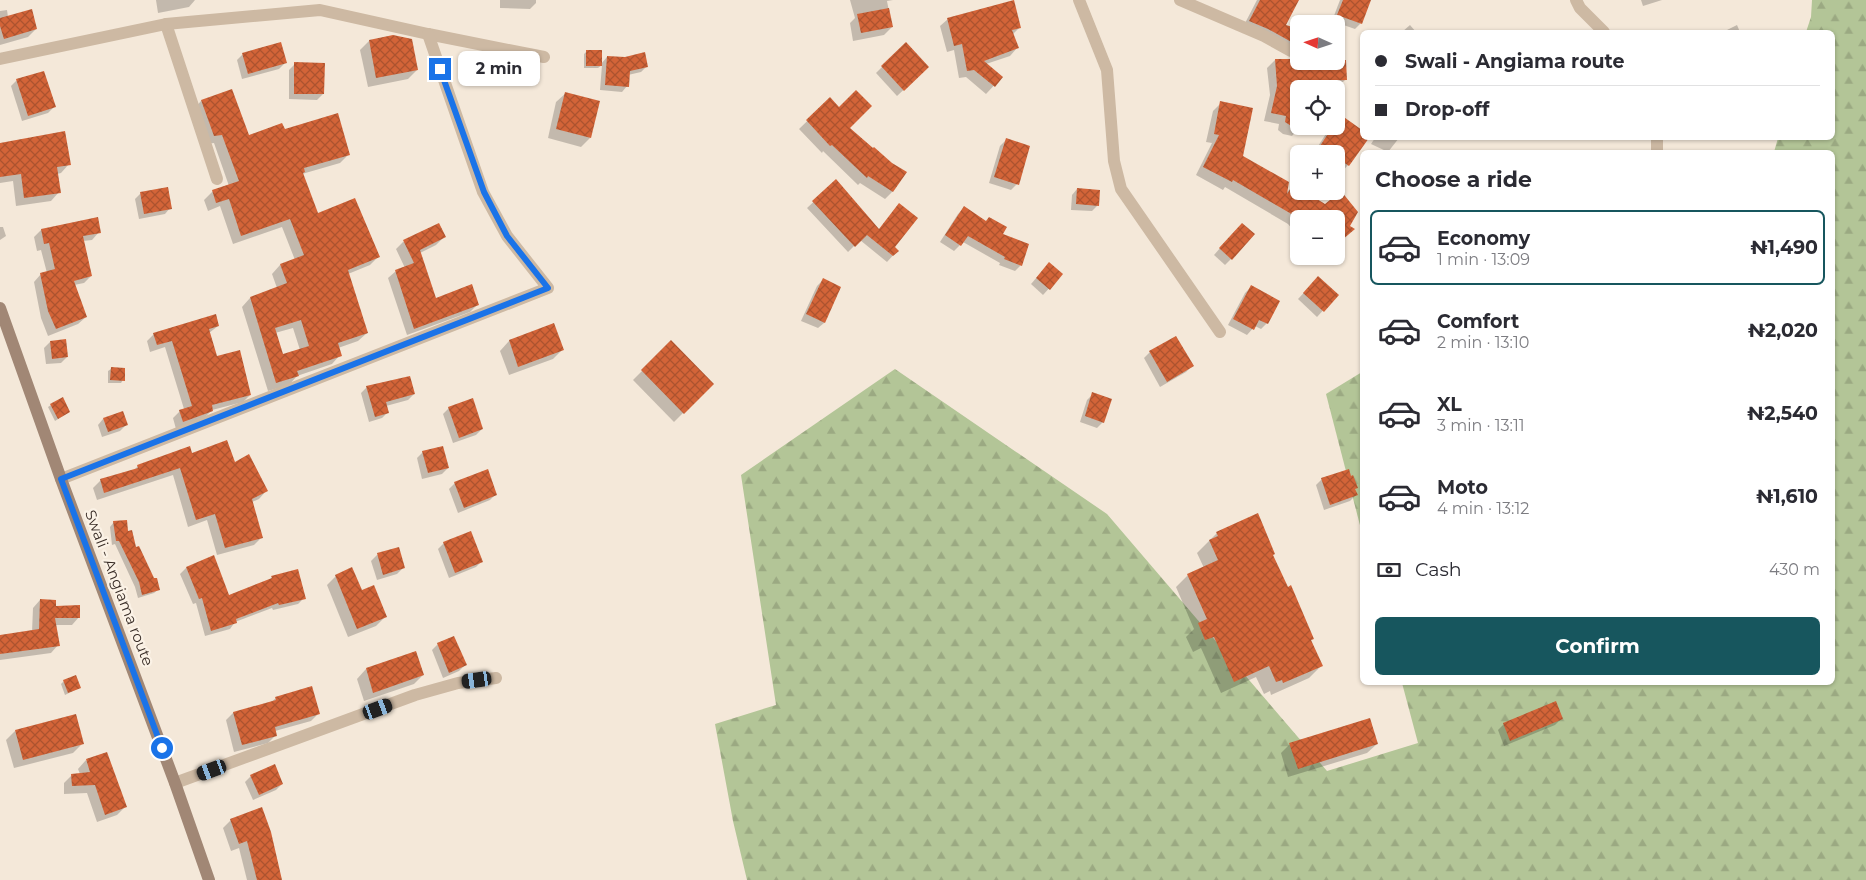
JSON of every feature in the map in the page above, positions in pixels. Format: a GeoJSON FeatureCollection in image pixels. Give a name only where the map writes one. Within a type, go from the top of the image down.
{"type":"FeatureCollection","features":[{"type":"Feature","properties":{"kind":"street"},"geometry":{"type":"LineString","coordinates":[[1078,0],[1107,70],[1114,161],[1121,189],[1220,332]]}},
{"type":"Feature","properties":{"kind":"street"},"geometry":{"type":"LineString","coordinates":[[1180,0],[1264,36],[1290,50]]}},
{"type":"Feature","properties":{"kind":"street"},"geometry":{"type":"LineString","coordinates":[[1576,0],[1580,8],[1602,30]]}},
{"type":"Feature","properties":{"kind":"street"},"geometry":{"type":"LineString","coordinates":[[0,59],[166,24],[320,10],[428,34],[544,56]]}},
{"type":"Feature","properties":{"kind":"street"},"geometry":{"type":"LineString","coordinates":[[166,24],[217,179]]}},
{"type":"Feature","properties":{"kind":"street"},"geometry":{"type":"LineString","coordinates":[[61,479],[548,288],[507,236],[484,192],[428,34]]}},
{"type":"Feature","properties":{"kind":"street","name":"Swali - Angiama route"},"geometry":{"type":"LineString","coordinates":[[0,308],[209,880]]}},
{"type":"Feature","properties":{"kind":"street"},"geometry":{"type":"LineString","coordinates":[[175,783],[415,695],[458,683],[496,678]]}},
{"type":"Feature","properties":{"kind":"green space"},"geometry":{"type":"Polygon","coordinates":[[[1812,0],[1866,0],[1866,880],[747,880],[733,821],[715,724],[776,705],[741,475],[895,369],[1107,514],[1327,771],[1418,743],[1403,685],[1835,685],[1835,150],[1775,150],[1777,140],[1835,140],[1835,30],[1807,30],[1811,17],[1812,0]]]}},
{"type":"Feature","properties":{"kind":"green space"},"geometry":{"type":"Polygon","coordinates":[[[1360,373],[1360,525],[1326,394],[1360,373]]]}},
{"type":"Feature","properties":{"kind":"building"},"geometry":{"type":"Polygon","coordinates":[[[1014,0],[1021,28],[1012,30],[1019,48],[984,61],[1003,77],[995,87],[974,70],[967,71],[962,44],[954,46],[947,18],[1014,0]]]}},
{"type":"Feature","properties":{"kind":"building"},"geometry":{"type":"Polygon","coordinates":[[[1260,0],[1299,0],[1286,25],[1290,26],[1290,41],[1249,21],[1260,0]]]}},
{"type":"Feature","properties":{"kind":"building"},"geometry":{"type":"Polygon","coordinates":[[[1343,0],[1371,0],[1362,24],[1345,18],[1345,15],[1337,15],[1343,0]]]}},
{"type":"Feature","properties":{"kind":"building"},"geometry":{"type":"Polygon","coordinates":[[[889,8],[893,27],[861,33],[857,14],[889,8]]]}},
{"type":"Feature","properties":{"kind":"building"},"geometry":{"type":"Polygon","coordinates":[[[32,9],[37,29],[4,39],[0,18],[32,9]]]}},
{"type":"Feature","properties":{"kind":"building"},"geometry":{"type":"Polygon","coordinates":[[[393,35],[412,39],[418,70],[376,78],[369,40],[393,35]]]}},
{"type":"Feature","properties":{"kind":"building"},"geometry":{"type":"Polygon","coordinates":[[[281,42],[287,63],[248,74],[242,53],[281,42]]]}},
{"type":"Feature","properties":{"kind":"building"},"geometry":{"type":"Polygon","coordinates":[[[906,42],[929,67],[904,91],[881,66],[906,42]]]}},
{"type":"Feature","properties":{"kind":"building"},"geometry":{"type":"Polygon","coordinates":[[[586,50],[602,50],[602,66],[586,66],[586,50]]]}},
{"type":"Feature","properties":{"kind":"building"},"geometry":{"type":"Polygon","coordinates":[[[645,52],[648,67],[630,71],[629,87],[605,85],[607,56],[625,57],[645,52]]]}},
{"type":"Feature","properties":{"kind":"building"},"geometry":{"type":"Polygon","coordinates":[[[1275,59],[1290,59],[1290,70],[1345,70],[1346,60],[1347,80],[1290,80],[1290,125],[1285,122],[1286,116],[1271,113],[1277,86],[1275,59]]]}},
{"type":"Feature","properties":{"kind":"building"},"geometry":{"type":"Polygon","coordinates":[[[294,62],[325,63],[324,94],[294,94],[294,62]]]}},
{"type":"Feature","properties":{"kind":"building"},"geometry":{"type":"Polygon","coordinates":[[[44,71],[56,107],[28,116],[16,79],[44,71]]]}},
{"type":"Feature","properties":{"kind":"building"},"geometry":{"type":"Polygon","coordinates":[[[232,89],[249,135],[282,123],[285,129],[338,113],[350,155],[304,168],[305,172],[303,173],[318,213],[355,198],[380,257],[348,270],[368,333],[338,343],[342,356],[297,371],[299,376],[276,383],[250,297],[287,283],[280,264],[304,255],[290,219],[241,236],[229,199],[216,203],[212,190],[239,181],[222,135],[214,136],[201,100],[232,89]],[[301,320],[275,328],[283,354],[309,346],[301,320]]]}},
{"type":"Feature","properties":{"kind":"building"},"geometry":{"type":"Polygon","coordinates":[[[856,90],[872,106],[850,128],[892,163],[907,172],[893,192],[868,176],[867,178],[832,145],[830,146],[806,120],[830,97],[839,107],[856,90]]]}},
{"type":"Feature","properties":{"kind":"building"},"geometry":{"type":"Polygon","coordinates":[[[565,92],[600,101],[591,138],[556,129],[565,92]]]}},
{"type":"Feature","properties":{"kind":"building"},"geometry":{"type":"Polygon","coordinates":[[[1220,101],[1253,108],[1243,156],[1289,182],[1287,194],[1290,190],[1290,200],[1319,200],[1325,204],[1330,200],[1345,200],[1345,196],[1358,212],[1350,226],[1355,229],[1345,237],[1345,210],[1290,210],[1290,213],[1233,180],[1232,182],[1203,167],[1219,135],[1214,134],[1220,101]]]}},
{"type":"Feature","properties":{"kind":"building"},"geometry":{"type":"Polygon","coordinates":[[[1345,118],[1360,129],[1360,140],[1368,140],[1349,166],[1345,163],[1345,145],[1321,145],[1327,135],[1345,135],[1345,118]]]}},
{"type":"Feature","properties":{"kind":"building"},"geometry":{"type":"Polygon","coordinates":[[[65,131],[71,165],[57,167],[61,193],[24,198],[21,174],[0,177],[0,143],[65,131]]]}},
{"type":"Feature","properties":{"kind":"building"},"geometry":{"type":"Polygon","coordinates":[[[1006,138],[1030,146],[1019,185],[994,177],[1006,138]]]}},
{"type":"Feature","properties":{"kind":"building"},"geometry":{"type":"Polygon","coordinates":[[[836,179],[879,229],[899,203],[918,218],[895,247],[899,251],[893,256],[867,235],[855,247],[812,201],[836,179]]]}},
{"type":"Feature","properties":{"kind":"building"},"geometry":{"type":"Polygon","coordinates":[[[168,187],[172,209],[144,214],[140,192],[168,187]]]}},
{"type":"Feature","properties":{"kind":"building"},"geometry":{"type":"Polygon","coordinates":[[[1077,188],[1100,190],[1099,206],[1076,204],[1077,188]]]}},
{"type":"Feature","properties":{"kind":"building"},"geometry":{"type":"Polygon","coordinates":[[[964,206],[986,221],[989,217],[1007,227],[1003,234],[1029,244],[1022,266],[1004,259],[1005,257],[968,236],[961,246],[945,235],[964,206]]]}},
{"type":"Feature","properties":{"kind":"building"},"geometry":{"type":"Polygon","coordinates":[[[98,217],[101,233],[83,236],[92,276],[74,281],[87,317],[56,329],[48,311],[40,273],[55,269],[49,243],[44,244],[41,229],[98,217]]]}},
{"type":"Feature","properties":{"kind":"building"},"geometry":{"type":"Polygon","coordinates":[[[439,223],[446,237],[420,250],[436,298],[472,284],[479,305],[414,329],[395,270],[414,263],[403,240],[439,223]]]}},
{"type":"Feature","properties":{"kind":"building"},"geometry":{"type":"Polygon","coordinates":[[[1242,223],[1255,234],[1232,260],[1219,248],[1242,223]]]}},
{"type":"Feature","properties":{"kind":"building"},"geometry":{"type":"Polygon","coordinates":[[[1049,262],[1063,274],[1050,290],[1036,278],[1049,262]]]}},
{"type":"Feature","properties":{"kind":"building"},"geometry":{"type":"Polygon","coordinates":[[[1318,276],[1339,295],[1324,312],[1303,293],[1318,276]]]}},
{"type":"Feature","properties":{"kind":"building"},"geometry":{"type":"Polygon","coordinates":[[[823,278],[841,287],[825,323],[806,314],[823,278]]]}},
{"type":"Feature","properties":{"kind":"building"},"geometry":{"type":"Polygon","coordinates":[[[1251,285],[1280,301],[1268,324],[1259,320],[1254,330],[1233,319],[1251,285]]]}},
{"type":"Feature","properties":{"kind":"building"},"geometry":{"type":"Polygon","coordinates":[[[216,314],[219,326],[209,329],[217,356],[240,350],[251,395],[212,405],[213,411],[183,422],[179,410],[192,406],[172,341],[157,345],[153,333],[216,314]]]}},
{"type":"Feature","properties":{"kind":"building"},"geometry":{"type":"Polygon","coordinates":[[[554,323],[564,350],[518,367],[509,340],[554,323]]]}},
{"type":"Feature","properties":{"kind":"building"},"geometry":{"type":"Polygon","coordinates":[[[1176,336],[1194,366],[1167,382],[1149,351],[1176,336]]]}},
{"type":"Feature","properties":{"kind":"building"},"geometry":{"type":"Polygon","coordinates":[[[66,339],[68,357],[52,359],[50,341],[66,339]]]}},
{"type":"Feature","properties":{"kind":"building"},"geometry":{"type":"Polygon","coordinates":[[[671,340],[714,384],[684,414],[641,370],[671,340]]]}},
{"type":"Feature","properties":{"kind":"building"},"geometry":{"type":"Polygon","coordinates":[[[111,367],[125,368],[125,381],[110,380],[111,367]]]}},
{"type":"Feature","properties":{"kind":"building"},"geometry":{"type":"Polygon","coordinates":[[[410,376],[415,394],[386,402],[389,413],[375,417],[366,386],[410,376]]]}},
{"type":"Feature","properties":{"kind":"building"},"geometry":{"type":"Polygon","coordinates":[[[1092,392],[1112,399],[1104,423],[1085,416],[1092,392]]]}},
{"type":"Feature","properties":{"kind":"building"},"geometry":{"type":"Polygon","coordinates":[[[63,397],[70,412],[58,419],[50,404],[63,397]]]}},
{"type":"Feature","properties":{"kind":"building"},"geometry":{"type":"Polygon","coordinates":[[[473,398],[483,429],[459,438],[448,407],[473,398]]]}},
{"type":"Feature","properties":{"kind":"building"},"geometry":{"type":"Polygon","coordinates":[[[123,411],[128,425],[108,432],[103,418],[123,411]]]}},
{"type":"Feature","properties":{"kind":"building"},"geometry":{"type":"Polygon","coordinates":[[[227,440],[235,462],[249,454],[268,491],[252,499],[263,538],[225,548],[215,514],[196,520],[180,468],[104,493],[100,479],[138,468],[137,465],[190,446],[192,453],[227,440]]]}},
{"type":"Feature","properties":{"kind":"building"},"geometry":{"type":"Polygon","coordinates":[[[443,446],[449,468],[428,473],[422,451],[443,446]]]}},
{"type":"Feature","properties":{"kind":"building"},"geometry":{"type":"Polygon","coordinates":[[[488,469],[497,495],[464,508],[454,482],[488,469]]]}},
{"type":"Feature","properties":{"kind":"building"},"geometry":{"type":"Polygon","coordinates":[[[1349,469],[1358,488],[1355,489],[1358,495],[1330,505],[1321,478],[1349,469]]]}},
{"type":"Feature","properties":{"kind":"building"},"geometry":{"type":"Polygon","coordinates":[[[1258,513],[1275,554],[1273,555],[1288,587],[1291,585],[1314,639],[1311,640],[1323,666],[1283,683],[1282,680],[1276,682],[1269,666],[1234,682],[1214,637],[1205,640],[1198,623],[1207,619],[1187,574],[1218,560],[1209,540],[1218,536],[1216,532],[1258,513]]]}},
{"type":"Feature","properties":{"kind":"building"},"geometry":{"type":"Polygon","coordinates":[[[127,520],[128,531],[132,530],[136,547],[139,546],[154,578],[157,578],[160,590],[142,595],[139,582],[119,541],[116,541],[113,521],[127,520]]]}},
{"type":"Feature","properties":{"kind":"building"},"geometry":{"type":"Polygon","coordinates":[[[471,531],[483,562],[455,573],[443,542],[471,531]]]}},
{"type":"Feature","properties":{"kind":"building"},"geometry":{"type":"Polygon","coordinates":[[[399,547],[405,568],[383,575],[377,553],[399,547]]]}},
{"type":"Feature","properties":{"kind":"building"},"geometry":{"type":"Polygon","coordinates":[[[214,555],[229,595],[272,578],[271,576],[298,569],[306,599],[279,605],[278,603],[236,619],[237,623],[211,631],[202,598],[199,599],[186,567],[214,555]]]}},
{"type":"Feature","properties":{"kind":"building"},"geometry":{"type":"Polygon","coordinates":[[[352,567],[362,590],[374,585],[387,617],[357,629],[335,575],[352,567]]]}},
{"type":"Feature","properties":{"kind":"building"},"geometry":{"type":"Polygon","coordinates":[[[40,599],[56,600],[56,606],[80,605],[80,618],[55,618],[60,646],[0,654],[0,635],[39,629],[40,599]]]}},
{"type":"Feature","properties":{"kind":"building"},"geometry":{"type":"Polygon","coordinates":[[[454,636],[467,665],[449,673],[437,643],[454,636]]]}},
{"type":"Feature","properties":{"kind":"building"},"geometry":{"type":"Polygon","coordinates":[[[416,651],[424,675],[373,693],[366,668],[416,651]]]}},
{"type":"Feature","properties":{"kind":"building"},"geometry":{"type":"Polygon","coordinates":[[[76,675],[81,688],[68,693],[63,680],[76,675]]]}},
{"type":"Feature","properties":{"kind":"building"},"geometry":{"type":"Polygon","coordinates":[[[312,686],[320,714],[275,727],[277,736],[242,745],[233,712],[276,700],[275,697],[312,686]]]}},
{"type":"Feature","properties":{"kind":"building"},"geometry":{"type":"Polygon","coordinates":[[[1556,701],[1563,719],[1510,741],[1503,723],[1556,701]]]}},
{"type":"Feature","properties":{"kind":"building"},"geometry":{"type":"Polygon","coordinates":[[[76,714],[84,744],[23,760],[15,730],[76,714]]]}},
{"type":"Feature","properties":{"kind":"building"},"geometry":{"type":"Polygon","coordinates":[[[1370,718],[1378,744],[1298,769],[1289,743],[1370,718]]]}},
{"type":"Feature","properties":{"kind":"building"},"geometry":{"type":"Polygon","coordinates":[[[107,752],[127,807],[105,815],[95,785],[72,786],[71,774],[90,772],[86,759],[107,752]]]}},
{"type":"Feature","properties":{"kind":"building"},"geometry":{"type":"Polygon","coordinates":[[[275,764],[283,784],[259,795],[250,775],[275,764]]]}},
{"type":"Feature","properties":{"kind":"building"},"geometry":{"type":"Polygon","coordinates":[[[262,807],[271,832],[282,880],[257,880],[247,841],[239,844],[230,819],[262,807]]]}},
{"type":"Feature","properties":{"kind":"route"},"geometry":{"type":"LineString","coordinates":[[162,748],[61,479],[548,288],[507,236],[484,192],[440,69]]}}]}
